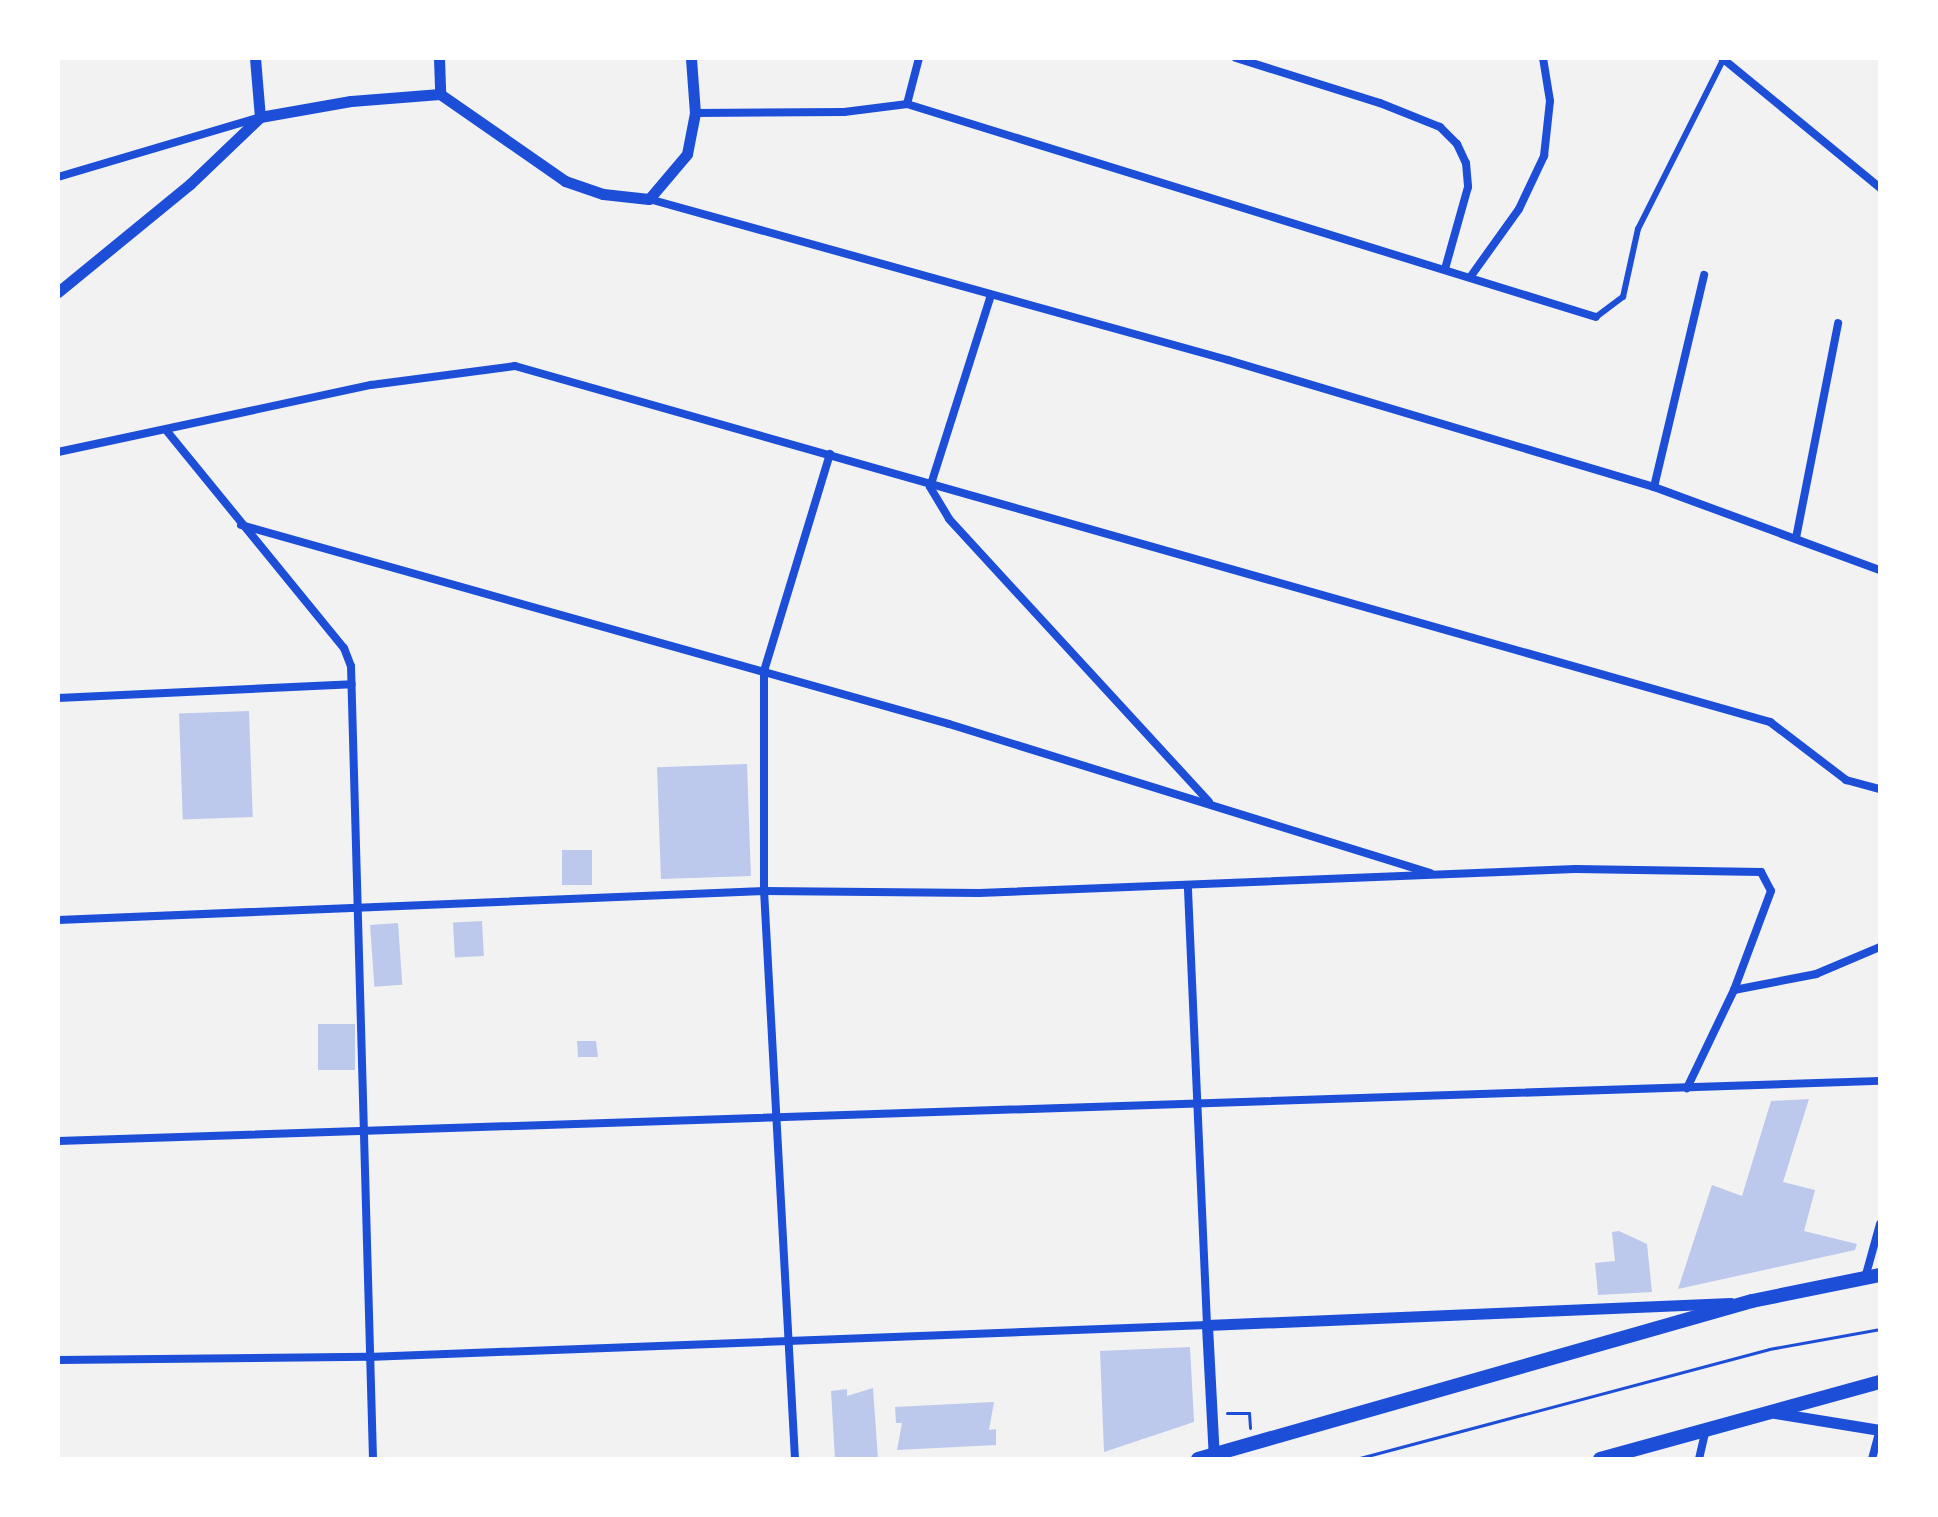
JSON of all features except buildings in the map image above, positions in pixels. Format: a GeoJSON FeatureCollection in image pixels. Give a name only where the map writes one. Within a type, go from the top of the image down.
{"type":"FeatureCollection","features":[{"type":"Feature","properties":{"kind":"main road"},"geometry":{"type":"LineString","coordinates":[[1198,1459],[1214,1457],[1752,1301],[1872,1276]]}},
{"type":"Feature","properties":{"kind":"main road"},"geometry":{"type":"LineString","coordinates":[[1600,1459],[1880,1382]]}},
{"type":"Feature","properties":{"kind":"street"},"geometry":{"type":"LineString","coordinates":[[255,58],[260,117]]}},
{"type":"Feature","properties":{"kind":"street"},"geometry":{"type":"LineString","coordinates":[[439,58],[440,94]]}},
{"type":"Feature","properties":{"kind":"street"},"geometry":{"type":"LineString","coordinates":[[649,199],[687,154],[695,113],[691,58]]}},
{"type":"Feature","properties":{"kind":"street"},"geometry":{"type":"LineString","coordinates":[[907,104],[919,58]]}},
{"type":"Feature","properties":{"kind":"street"},"geometry":{"type":"LineString","coordinates":[[1236,58],[1380,103],[1440,127],[1457,144],[1466,163],[1468,187],[1445,269]]}},
{"type":"Feature","properties":{"kind":"street"},"geometry":{"type":"LineString","coordinates":[[1471,276],[1519,209],[1544,156],[1550,101],[1543,58]]}},
{"type":"Feature","properties":{"kind":"street"},"geometry":{"type":"LineString","coordinates":[[695,113],[844,112],[907,104],[1596,317],[1623,297],[1638,229],[1723,59],[1880,188]]}},
{"type":"Feature","properties":{"kind":"street"},"geometry":{"type":"LineString","coordinates":[[58,177],[260,117],[351,101],[440,94],[565,181],[603,194],[649,199],[1228,360],[1654,487],[1880,570]]}},
{"type":"Feature","properties":{"kind":"street"},"geometry":{"type":"LineString","coordinates":[[58,292],[190,184],[260,117]]}},
{"type":"Feature","properties":{"kind":"street"},"geometry":{"type":"LineString","coordinates":[[1654,487],[1704,275]]}},
{"type":"Feature","properties":{"kind":"street"},"geometry":{"type":"LineString","coordinates":[[991,295],[930,487],[949,519],[1210,802]]}},
{"type":"Feature","properties":{"kind":"street"},"geometry":{"type":"LineString","coordinates":[[1796,538],[1838,323]]}},
{"type":"Feature","properties":{"kind":"street"},"geometry":{"type":"LineString","coordinates":[[58,452],[371,385],[500,365],[830,454],[930,487],[1122,536],[1756,717],[1788,731],[1846,780],[1880,789]]}},
{"type":"Feature","properties":{"kind":"street"},"geometry":{"type":"LineString","coordinates":[[166,430],[344,648],[352,684],[354,912],[373,1459]]}},
{"type":"Feature","properties":{"kind":"street"},"geometry":{"type":"LineString","coordinates":[[795,1459],[764,891],[764,671],[830,454]]}},
{"type":"Feature","properties":{"kind":"street"},"geometry":{"type":"LineString","coordinates":[[241,525],[764,671],[1210,802],[1435,874]]}},
{"type":"Feature","properties":{"kind":"street"},"geometry":{"type":"LineString","coordinates":[[58,698],[352,684]]}},
{"type":"Feature","properties":{"kind":"street"},"geometry":{"type":"LineString","coordinates":[[58,920],[354,912],[764,891],[1188,887],[1435,874],[1761,872],[1771,891],[1734,990],[1687,1088]]}},
{"type":"Feature","properties":{"kind":"street"},"geometry":{"type":"LineString","coordinates":[[1188,887],[1214,1457]]}},
{"type":"Feature","properties":{"kind":"street"},"geometry":{"type":"LineString","coordinates":[[1734,990],[1816,974],[1880,947]]}},
{"type":"Feature","properties":{"kind":"street"},"geometry":{"type":"LineString","coordinates":[[58,1141],[364,1134],[1880,1081]]}},
{"type":"Feature","properties":{"kind":"street"},"geometry":{"type":"LineString","coordinates":[[1872,1276],[1880,1224]]}},
{"type":"Feature","properties":{"kind":"street"},"geometry":{"type":"LineString","coordinates":[[58,1360],[368,1357],[1752,1301]]}},
{"type":"Feature","properties":{"kind":"street"},"geometry":{"type":"LineString","coordinates":[[1767,1411],[1880,1430],[1872,1459]]}},
{"type":"Feature","properties":{"kind":"street"},"geometry":{"type":"LineString","coordinates":[[1699,1459],[1706,1428]]}},
{"type":"Feature","properties":{"kind":"path"},"geometry":{"type":"LineString","coordinates":[[1356,1459],[1769,1349],[1880,1329]]}},
{"type":"Feature","properties":{"kind":"path"},"geometry":{"type":"LineString","coordinates":[[1212,1414],[1249,1413],[1252,1445]]}}]}
